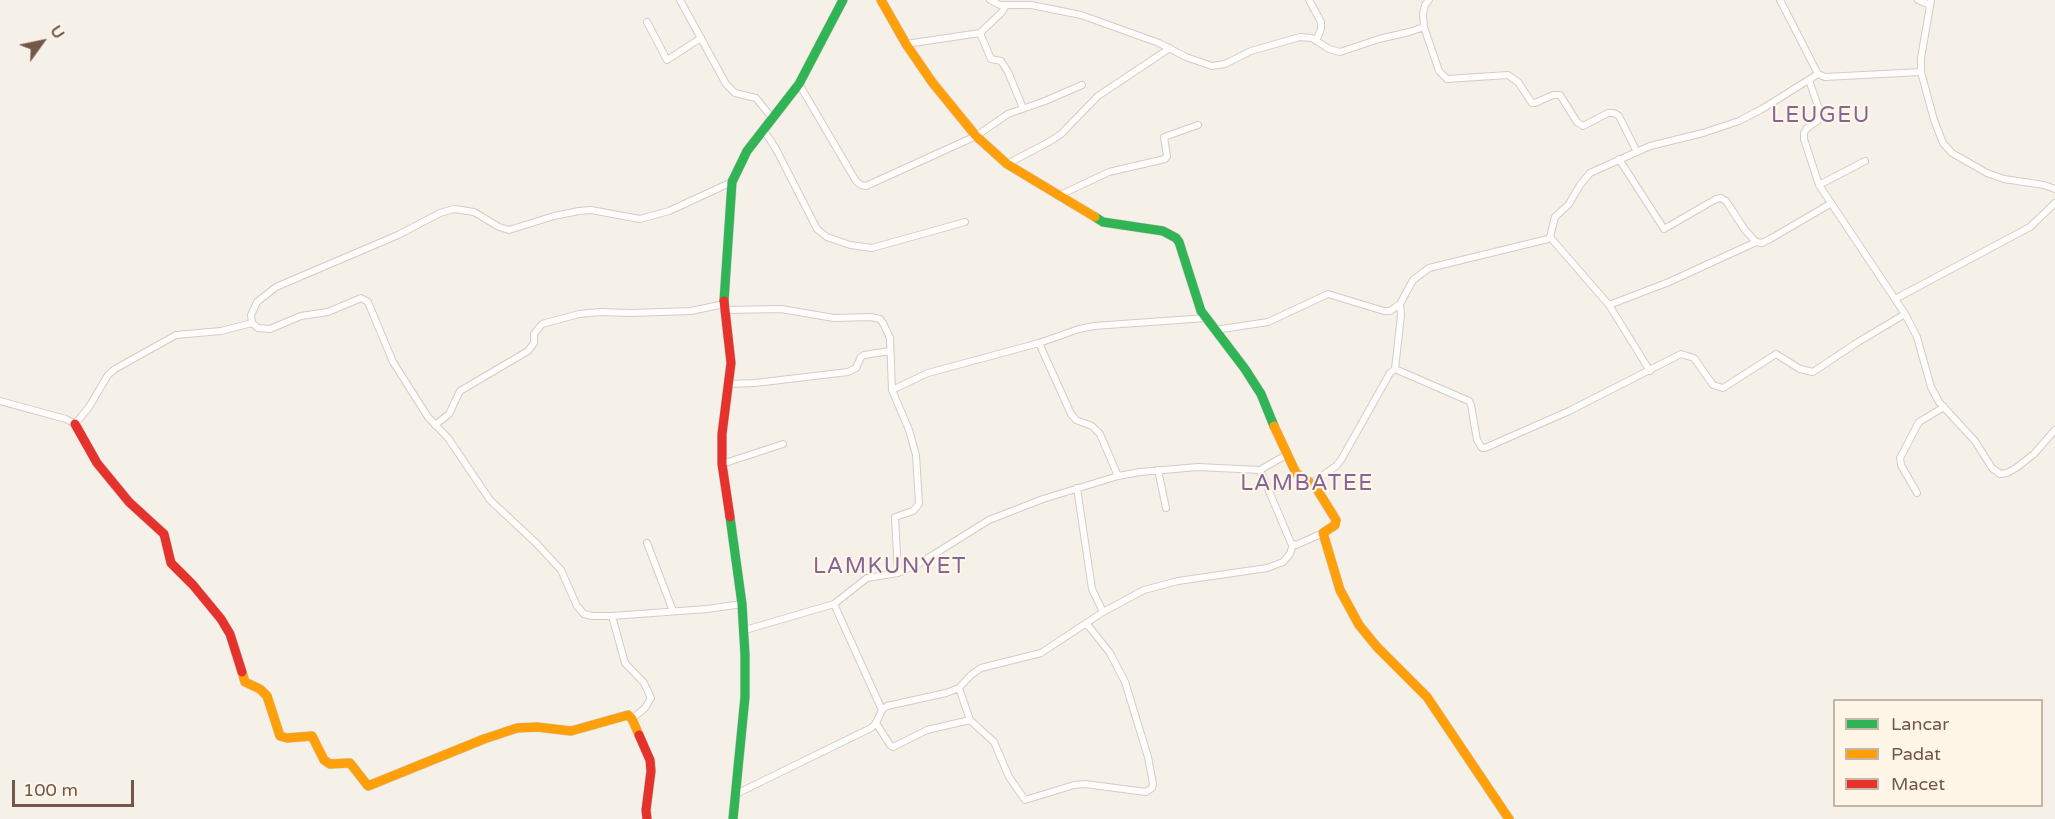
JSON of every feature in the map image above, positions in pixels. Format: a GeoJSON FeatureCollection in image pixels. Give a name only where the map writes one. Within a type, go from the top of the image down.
{"type":"FeatureCollection","features":[{"type":"Feature","properties":{"kind":"street"},"geometry":{"type":"LineString","coordinates":[[681,0],[726,84],[735,93],[756,98],[772,118]]}},
{"type":"Feature","properties":{"kind":"street"},"geometry":{"type":"LineString","coordinates":[[733,819],[745,697],[745,630],[723,464],[722,434],[731,363],[724,307],[724,281],[732,182],[741,160],[799,84],[843,0]]}},
{"type":"Feature","properties":{"kind":"street"},"geometry":{"type":"LineString","coordinates":[[881,0],[906,44],[932,82],[976,136],[1007,164],[1057,196],[1109,224],[1163,231],[1176,238],[1198,305],[1261,394],[1286,455],[1299,476],[1312,483],[1336,520],[1335,525],[1323,533],[1296,545],[1293,544]]}},
{"type":"Feature","properties":{"kind":"street"},"geometry":{"type":"LineString","coordinates":[[990,0],[1082,15],[1212,66],[1225,64],[1251,51],[1284,41],[1306,37],[1340,52],[1424,27]]}},
{"type":"Feature","properties":{"kind":"street"},"geometry":{"type":"LineString","coordinates":[[1309,0],[1321,22],[1316,41]]}},
{"type":"Feature","properties":{"kind":"street"},"geometry":{"type":"LineString","coordinates":[[1429,0],[1425,5],[1424,27],[1439,71],[1447,80],[1508,75],[1518,82],[1532,103],[1535,104],[1553,95],[1560,95],[1577,122],[1584,126],[1608,113],[1614,113],[1619,116],[1637,152]]}},
{"type":"Feature","properties":{"kind":"street"},"geometry":{"type":"LineString","coordinates":[[1780,0],[1818,74],[1831,78],[1922,72]]}},
{"type":"Feature","properties":{"kind":"street"},"geometry":{"type":"LineString","coordinates":[[1918,0],[1930,3],[1922,72],[1943,143],[1952,153],[1995,176],[2055,189]]}},
{"type":"Feature","properties":{"kind":"street"},"geometry":{"type":"LineString","coordinates":[[906,44],[980,33],[997,17],[1006,4]]}},
{"type":"Feature","properties":{"kind":"street"},"geometry":{"type":"LineString","coordinates":[[647,22],[667,60],[701,38]]}},
{"type":"Feature","properties":{"kind":"street"},"geometry":{"type":"LineString","coordinates":[[980,33],[991,59],[1001,61],[1008,72],[1023,108]]}},
{"type":"Feature","properties":{"kind":"street"},"geometry":{"type":"LineString","coordinates":[[1007,164],[1055,138],[1098,96],[1170,48]]}},
{"type":"Feature","properties":{"kind":"street"},"geometry":{"type":"LineString","coordinates":[[1215,330],[1268,322],[1328,294],[1384,311],[1390,310],[1400,304],[1413,280],[1429,268],[1550,237],[1555,217],[1569,204],[1584,178],[1590,173],[1650,146],[1703,133],[1738,121],[1762,109],[1818,74]]}},
{"type":"Feature","properties":{"kind":"street"},"geometry":{"type":"LineString","coordinates":[[1809,80],[1821,115],[1820,119],[1807,128],[1804,139],[1819,185],[1905,314],[1917,337],[1934,395],[1975,441],[1992,468],[2000,474],[2016,468],[2034,454],[2055,430]]}},
{"type":"Feature","properties":{"kind":"street"},"geometry":{"type":"LineString","coordinates":[[799,84],[856,181],[863,186],[976,136],[1008,114],[1082,85]]}},
{"type":"Feature","properties":{"kind":"street"},"geometry":{"type":"LineString","coordinates":[[1057,196],[1109,172],[1164,159],[1167,156],[1164,137],[1198,125]]}},
{"type":"Feature","properties":{"kind":"street"},"geometry":{"type":"LineString","coordinates":[[763,129],[776,148],[817,230],[827,237],[850,245],[872,248],[965,222]]}},
{"type":"Feature","properties":{"kind":"street"},"geometry":{"type":"LineString","coordinates":[[1619,159],[1664,229],[1721,198],[1726,201],[1756,242]]}},
{"type":"Feature","properties":{"kind":"street"},"geometry":{"type":"LineString","coordinates":[[1819,185],[1865,161]]}},
{"type":"Feature","properties":{"kind":"street"},"geometry":{"type":"LineString","coordinates":[[732,182],[669,210],[640,219],[591,210],[579,211],[509,230],[499,227],[474,212],[454,209],[440,213],[398,235],[276,287],[257,302],[251,315],[252,323],[258,328],[270,329],[301,316],[325,313],[347,302],[363,298],[369,304],[393,362],[422,408],[448,438],[490,500],[561,570],[581,612],[592,616],[612,616],[742,604]]}},
{"type":"Feature","properties":{"kind":"street"},"geometry":{"type":"LineString","coordinates":[[1895,299],[2030,227],[2055,203]]}},
{"type":"Feature","properties":{"kind":"street"},"geometry":{"type":"LineString","coordinates":[[1609,305],[1669,282],[1756,242],[1762,243],[1830,204]]}},
{"type":"Feature","properties":{"kind":"street"},"geometry":{"type":"LineString","coordinates":[[1550,237],[1609,305],[1650,371]]}},
{"type":"Feature","properties":{"kind":"street"},"geometry":{"type":"LineString","coordinates":[[1312,483],[1341,460],[1395,369],[1401,315],[1400,304]]}},
{"type":"Feature","properties":{"kind":"street"},"geometry":{"type":"LineString","coordinates":[[435,425],[449,414],[460,391],[528,351],[534,343],[537,328],[542,324],[579,314],[691,311],[724,307],[781,309],[834,318],[871,317],[879,319],[887,329],[890,338],[892,390],[909,430],[916,455],[919,504],[913,511],[895,517],[898,573]]}},
{"type":"Feature","properties":{"kind":"street"},"geometry":{"type":"LineString","coordinates":[[1395,369],[1469,401],[1477,440],[1482,448],[1485,448],[1569,411],[1681,354],[1688,354],[1694,358],[1713,385],[1723,388],[1776,354],[1800,369],[1813,372],[1905,314]]}},
{"type":"Feature","properties":{"kind":"street"},"geometry":{"type":"LineString","coordinates":[[892,390],[928,373],[1039,343],[1087,327],[1206,318]]}},
{"type":"Feature","properties":{"kind":"street"},"geometry":{"type":"LineString","coordinates":[[75,424],[89,407],[108,375],[115,369],[176,335],[221,331],[252,323]]}},
{"type":"Feature","properties":{"kind":"street"},"geometry":{"type":"LineString","coordinates":[[1039,343],[1073,418],[1092,426],[1100,434],[1118,476]]}},
{"type":"Feature","properties":{"kind":"street"},"geometry":{"type":"LineString","coordinates":[[729,384],[848,372],[856,368],[864,355],[890,351]]}},
{"type":"Feature","properties":{"kind":"street"},"geometry":{"type":"LineString","coordinates":[[0,401],[66,419],[75,424],[97,463],[129,502],[164,534],[171,563],[176,570],[193,585],[221,619],[230,634],[244,679],[247,684],[260,689],[267,696],[280,736],[287,738],[312,736],[324,760],[330,764],[350,763],[366,786],[517,728],[537,727],[571,731],[625,715],[632,718],[650,760],[647,819]]}},
{"type":"Feature","properties":{"kind":"street"},"geometry":{"type":"LineString","coordinates":[[1917,493],[1901,465],[1900,458],[1919,422],[1944,407]]}},
{"type":"Feature","properties":{"kind":"street"},"geometry":{"type":"LineString","coordinates":[[723,464],[783,444]]}},
{"type":"Feature","properties":{"kind":"street"},"geometry":{"type":"LineString","coordinates":[[745,630],[834,604],[867,578],[898,573],[920,563],[989,520],[1042,499],[1118,476],[1158,470],[1198,467],[1260,470],[1286,455]]}},
{"type":"Feature","properties":{"kind":"street"},"geometry":{"type":"LineString","coordinates":[[1158,470],[1166,508]]}},
{"type":"Feature","properties":{"kind":"street"},"geometry":{"type":"LineString","coordinates":[[1260,470],[1288,538],[1293,544]]}},
{"type":"Feature","properties":{"kind":"street"},"geometry":{"type":"LineString","coordinates":[[1077,488],[1092,590],[1103,612]]}},
{"type":"Feature","properties":{"kind":"street"},"geometry":{"type":"LineString","coordinates":[[1323,533],[1340,590],[1359,625],[1377,647],[1427,697],[1509,819]]}},
{"type":"Feature","properties":{"kind":"street"},"geometry":{"type":"LineString","coordinates":[[647,543],[673,611]]}},
{"type":"Feature","properties":{"kind":"street"},"geometry":{"type":"LineString","coordinates":[[736,794],[854,737],[876,723],[882,710],[900,702],[946,693],[959,688],[970,675],[981,668],[1041,653],[1103,612],[1144,590],[1178,581],[1267,568],[1283,562],[1290,554],[1293,544]]}},
{"type":"Feature","properties":{"kind":"street"},"geometry":{"type":"LineString","coordinates":[[834,604],[882,710]]}},
{"type":"Feature","properties":{"kind":"street"},"geometry":{"type":"LineString","coordinates":[[612,616],[625,663],[644,683],[651,698],[645,708],[632,718]]}},
{"type":"Feature","properties":{"kind":"street"},"geometry":{"type":"LineString","coordinates":[[959,688],[970,720],[994,742],[1009,777],[1025,800],[1074,784],[1149,791],[1153,784],[1148,758],[1125,682],[1110,653],[1087,624]]}},
{"type":"Feature","properties":{"kind":"street"},"geometry":{"type":"LineString","coordinates":[[876,723],[893,747],[927,730],[970,720]]}},
{"type":"Feature","properties":{"kind":"traffic: fast"},"geometry":{"type":"LineString","coordinates":[[724,301],[732,182],[747,151],[799,84],[843,0]]}},
{"type":"Feature","properties":{"kind":"traffic: fast"},"geometry":{"type":"LineString","coordinates":[[1095,217],[1103,222],[1163,231],[1176,238],[1201,311],[1261,394],[1274,426]]}},
{"type":"Feature","properties":{"kind":"traffic: fast"},"geometry":{"type":"LineString","coordinates":[[730,517],[742,604],[745,655],[745,697],[733,819]]}},
{"type":"Feature","properties":{"kind":"traffic: slow"},"geometry":{"type":"LineString","coordinates":[[881,0],[906,44],[932,82],[976,136],[1007,164],[1095,217]]}},
{"type":"Feature","properties":{"kind":"traffic: slow"},"geometry":{"type":"LineString","coordinates":[[1274,426],[1296,473],[1315,486],[1336,520],[1335,525],[1323,533],[1340,590],[1359,625],[1377,647],[1427,697],[1509,819]]}},
{"type":"Feature","properties":{"kind":"traffic: slow"},"geometry":{"type":"LineString","coordinates":[[242,672],[245,682],[260,689],[267,696],[280,736],[287,738],[312,736],[324,760],[330,764],[350,763],[368,786],[517,728],[537,727],[571,731],[628,715],[639,735]]}},
{"type":"Feature","properties":{"kind":"traffic: jam"},"geometry":{"type":"LineString","coordinates":[[724,301],[731,363],[722,434],[722,464],[730,517]]}},
{"type":"Feature","properties":{"kind":"traffic: jam"},"geometry":{"type":"LineString","coordinates":[[75,424],[97,463],[129,502],[164,534],[171,563],[193,585],[221,619],[230,634],[242,672]]}},
{"type":"Feature","properties":{"kind":"traffic: jam"},"geometry":{"type":"LineString","coordinates":[[639,735],[650,760],[647,819]]}},
{"type":"Feature","properties":{"kind":"district","name":"LEUGEU"},"geometry":{"type":"Point","coordinates":[1821,116]}},
{"type":"Feature","properties":{"kind":"district","name":"LAMBATEE"},"geometry":{"type":"Point","coordinates":[1307,484]}},
{"type":"Feature","properties":{"kind":"district","name":"LAMKUNYET"},"geometry":{"type":"Point","coordinates":[890,567]}}]}
